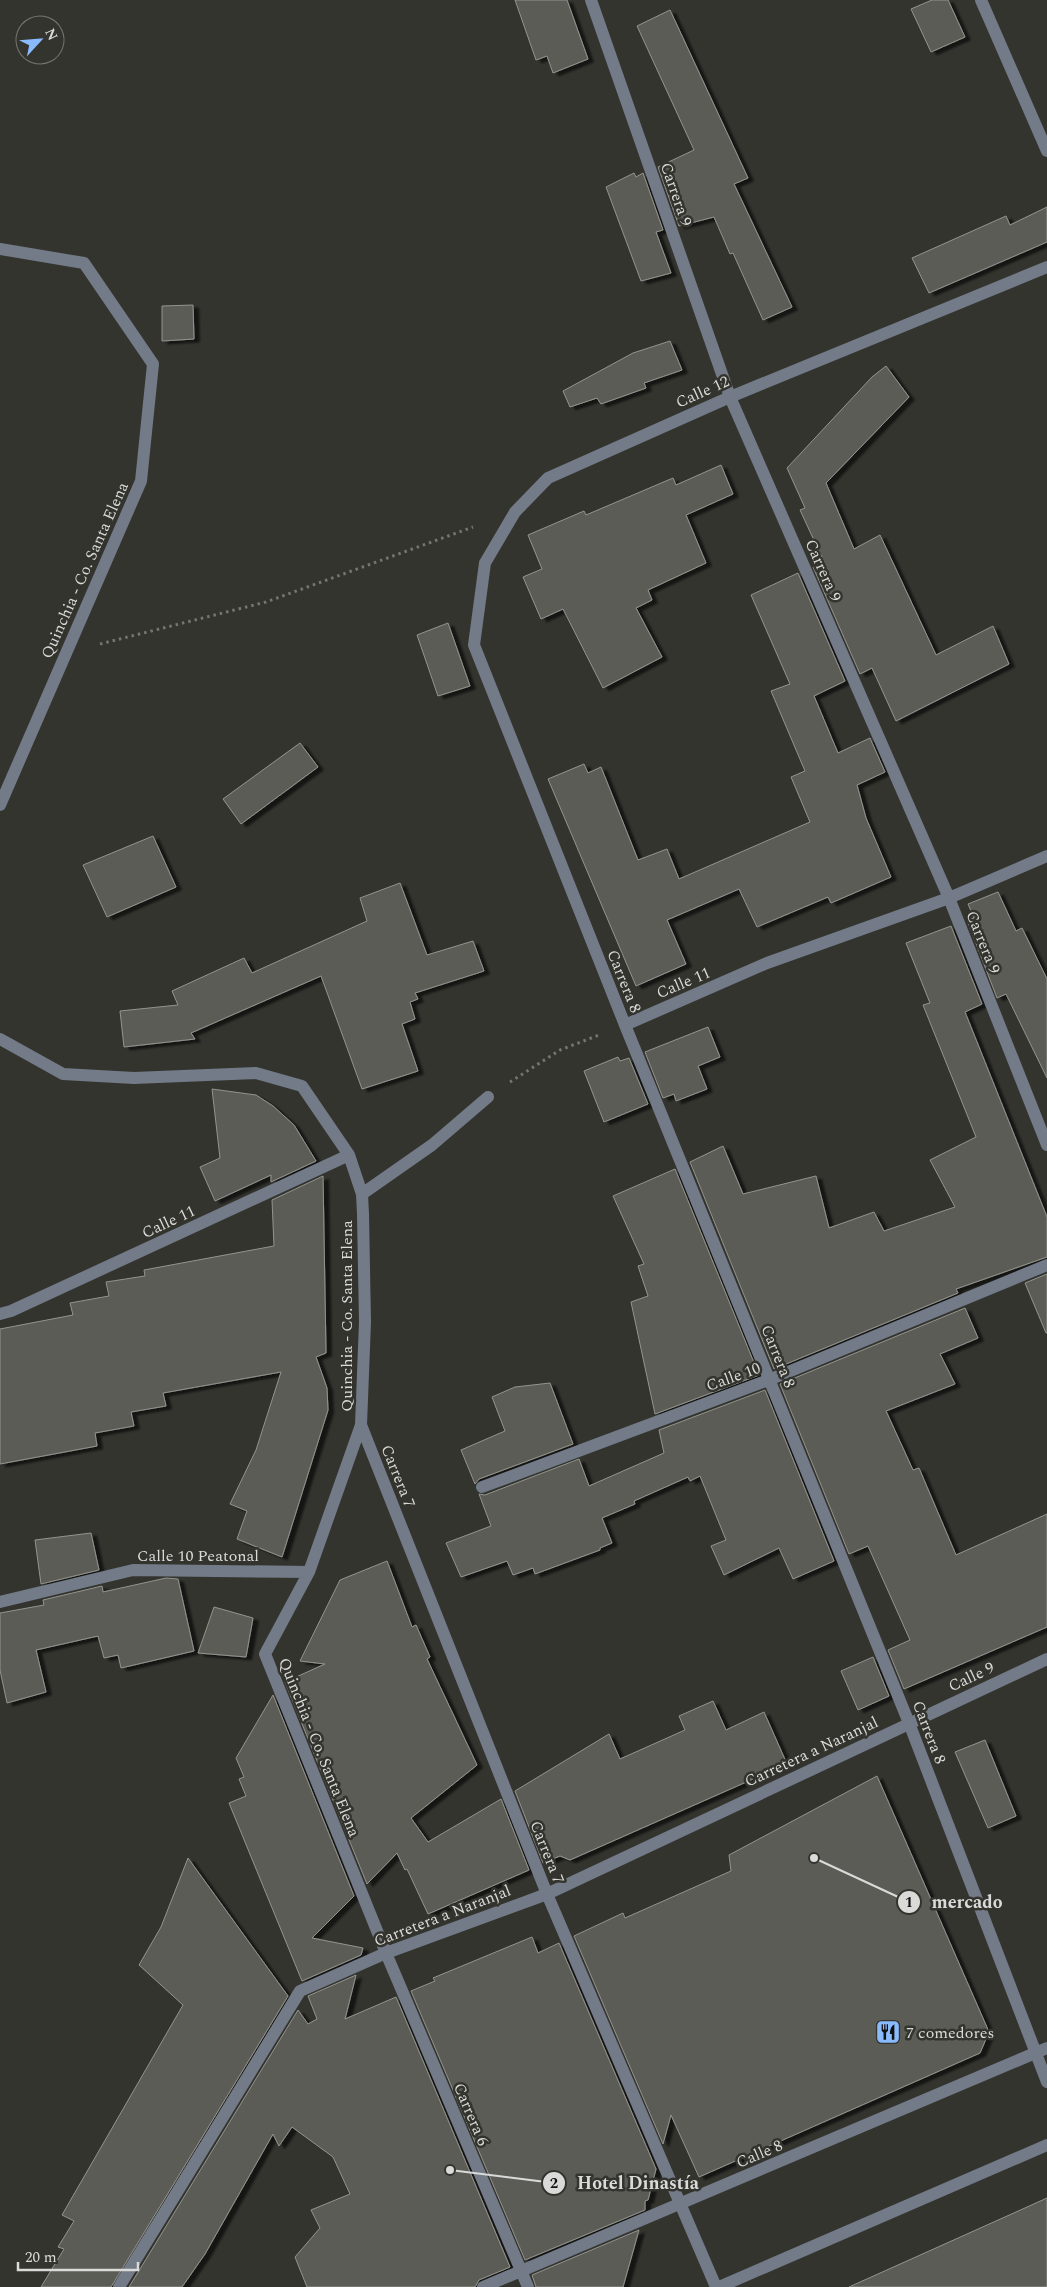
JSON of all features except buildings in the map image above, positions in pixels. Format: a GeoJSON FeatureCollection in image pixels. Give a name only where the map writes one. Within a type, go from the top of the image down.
{"type":"FeatureCollection","features":[{"type":"Feature","properties":{"kind":"street","name":"Carrera 9"},"geometry":{"type":"LineString","coordinates":[[591,0],[730,396],[949,898],[1047,1145]]}},
{"type":"Feature","properties":{"kind":"street"},"geometry":{"type":"LineString","coordinates":[[981,0],[1047,151]]}},
{"type":"Feature","properties":{"kind":"street","name":"Quinchia - Co. Santa Elena"},"geometry":{"type":"LineString","coordinates":[[0,249],[84,263],[154,364],[140,481],[0,805]]}},
{"type":"Feature","properties":{"kind":"street","name":"Calle 12"},"geometry":{"type":"LineString","coordinates":[[474,645],[485,563],[515,512],[548,478],[730,396],[1047,267]]}},
{"type":"Feature","properties":{"kind":"street","name":"Carrera 8"},"geometry":{"type":"LineString","coordinates":[[474,645],[625,1025],[771,1380],[1041,2051],[1047,2082]]}},
{"type":"Feature","properties":{"kind":"street","name":"Calle 11"},"geometry":{"type":"LineString","coordinates":[[625,1025],[767,964],[949,898],[1047,856]]}},
{"type":"Feature","properties":{"kind":"street","name":"Quinchia - Co. Santa Elena"},"geometry":{"type":"LineString","coordinates":[[0,1039],[63,1074],[134,1078],[256,1073],[302,1086],[349,1155],[362,1194],[365,1322],[361,1425],[309,1572],[265,1654],[386,1953]]}},
{"type":"Feature","properties":{"kind":"street"},"geometry":{"type":"LineString","coordinates":[[362,1194],[432,1145],[488,1097]]}},
{"type":"Feature","properties":{"kind":"street","name":"Calle 11"},"geometry":{"type":"LineString","coordinates":[[0,1314],[11,1312],[349,1155]]}},
{"type":"Feature","properties":{"kind":"street","name":"Calle 10"},"geometry":{"type":"LineString","coordinates":[[482,1487],[771,1380],[1047,1265]]}},
{"type":"Feature","properties":{"kind":"street","name":"Carrera 7"},"geometry":{"type":"LineString","coordinates":[[361,1425],[547,1894],[717,2287]]}},
{"type":"Feature","properties":{"kind":"street","name":"Calle 10 Peatonal"},"geometry":{"type":"LineString","coordinates":[[0,1602],[134,1570],[309,1572]]}},
{"type":"Feature","properties":{"kind":"street","name":"Calle 9"},"geometry":{"type":"LineString","coordinates":[[909,1723],[1047,1659]]}},
{"type":"Feature","properties":{"kind":"street","name":"Carretera a Naranjal"},"geometry":{"type":"LineString","coordinates":[[119,2287],[300,1991],[386,1953],[547,1894],[909,1723]]}},
{"type":"Feature","properties":{"kind":"street","name":"Carrera 6"},"geometry":{"type":"LineString","coordinates":[[386,1953],[528,2287]]}},
{"type":"Feature","properties":{"kind":"street","name":"Calle 8"},"geometry":{"type":"LineString","coordinates":[[483,2287],[1041,2051]]}},
{"type":"Feature","properties":{"kind":"street"},"geometry":{"type":"LineString","coordinates":[[717,2287],[1047,2145]]}},
{"type":"Feature","properties":{"kind":"path"},"geometry":{"type":"LineString","coordinates":[[66,653],[266,602],[515,512]]}},
{"type":"Feature","properties":{"kind":"path"},"geometry":{"type":"LineString","coordinates":[[488,1097],[560,1050],[625,1025]]}},
{"type":"Feature","properties":{"kind":"place","name":"mercado"},"geometry":{"type":"Point","coordinates":[814,1858]}},
{"type":"Feature","properties":{"kind":"place","name":"7 comedores"},"geometry":{"type":"Point","coordinates":[888,2032]}},
{"type":"Feature","properties":{"kind":"place","name":"Hotel Dinastía"},"geometry":{"type":"Point","coordinates":[450,2170]}}]}
